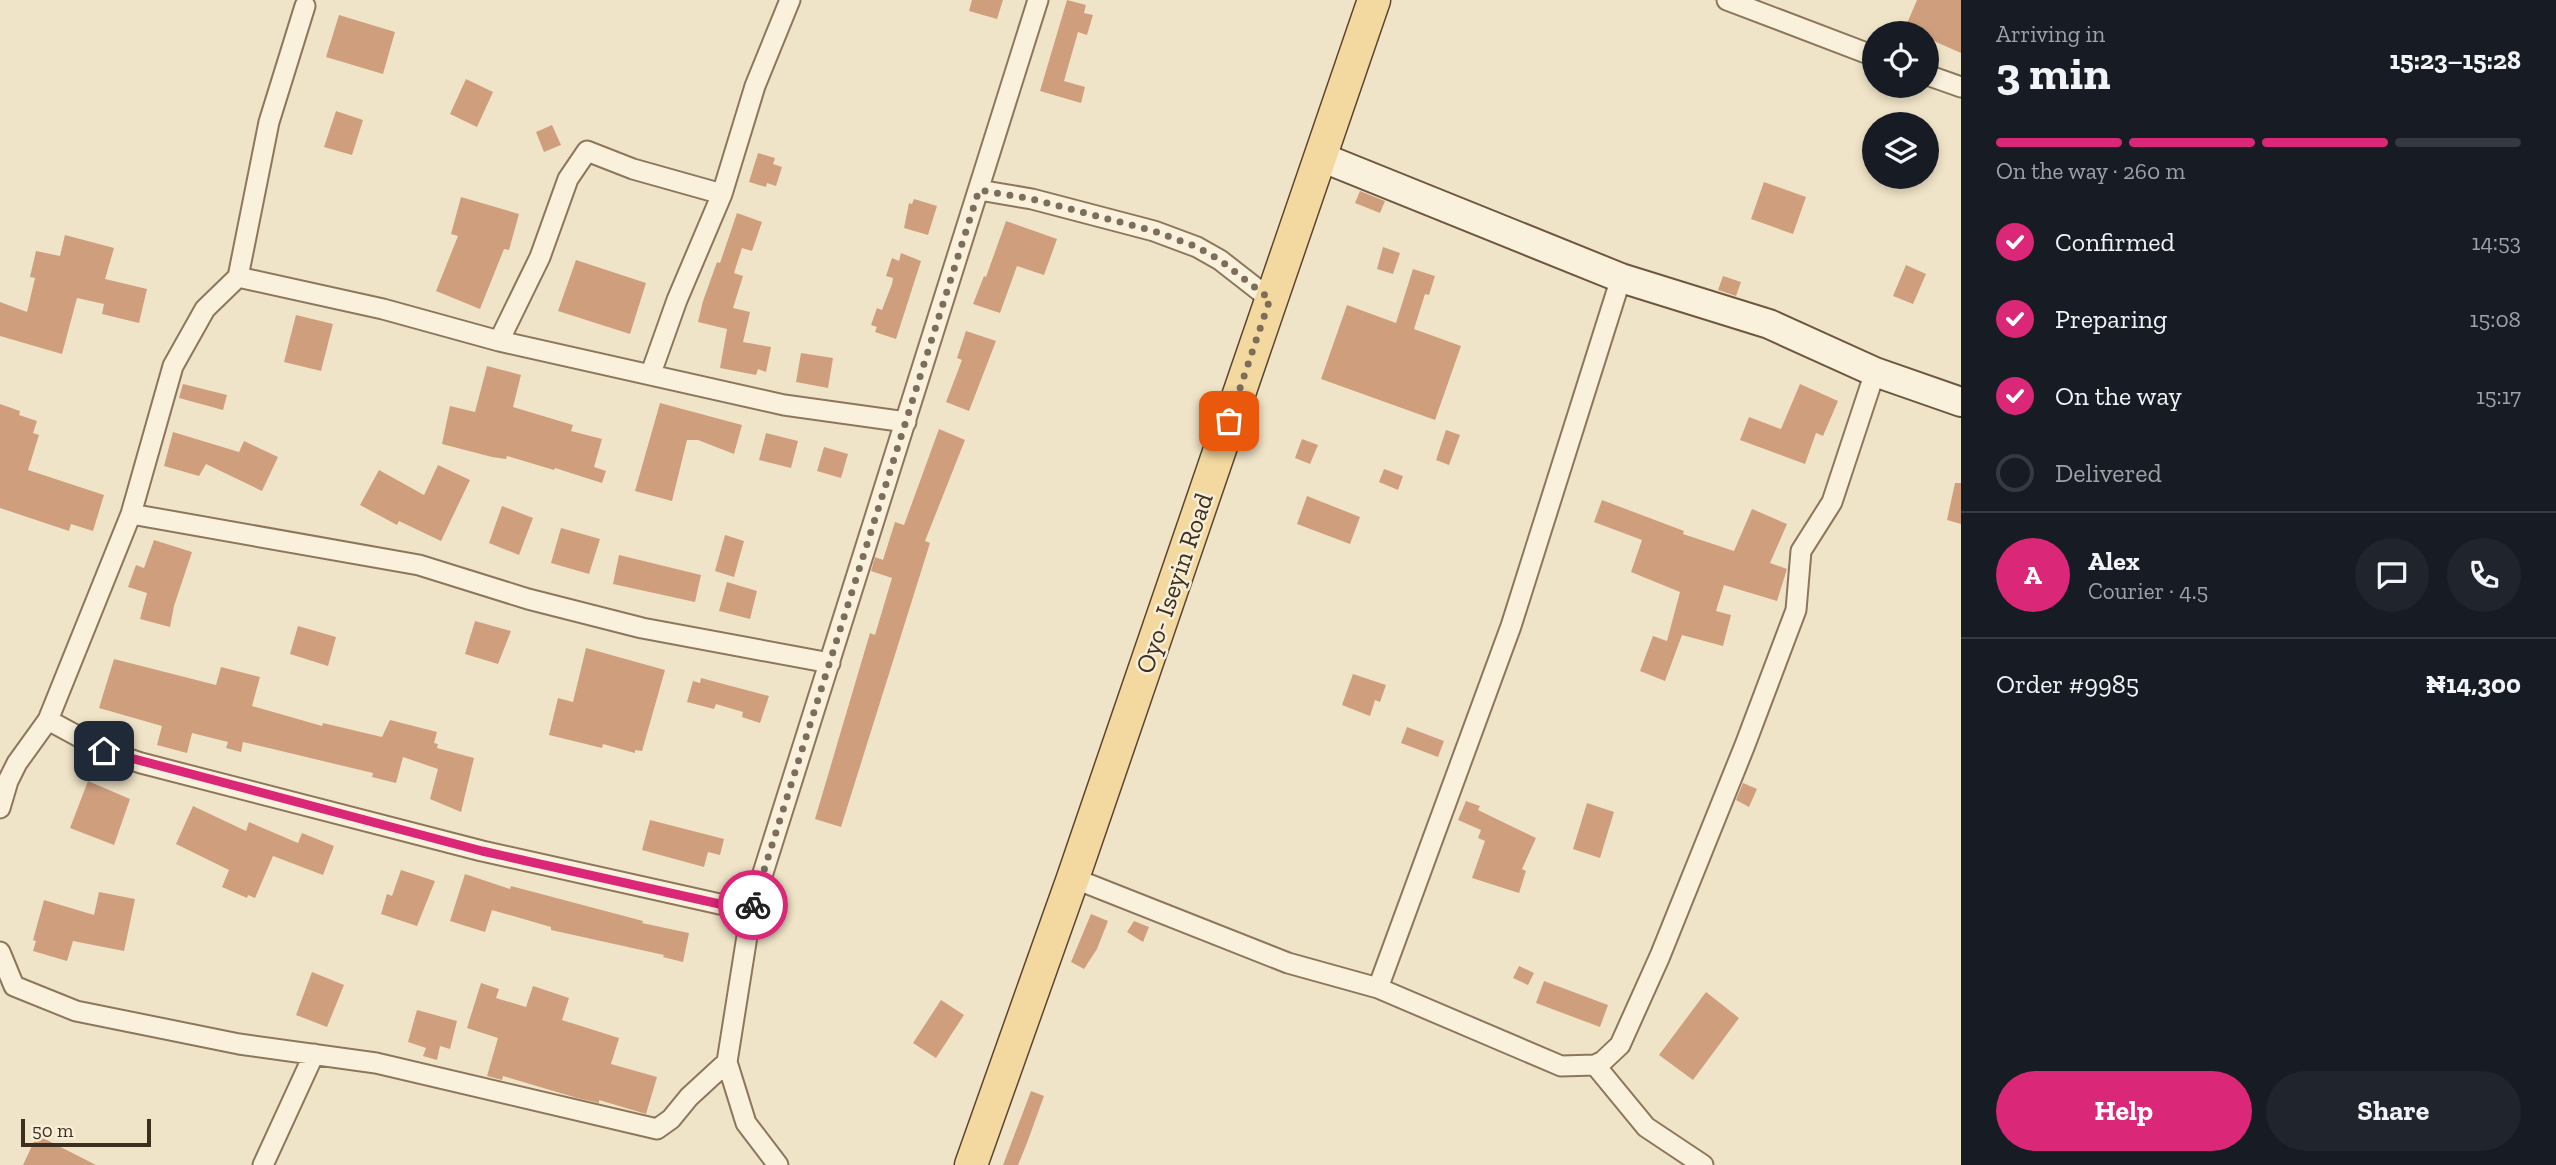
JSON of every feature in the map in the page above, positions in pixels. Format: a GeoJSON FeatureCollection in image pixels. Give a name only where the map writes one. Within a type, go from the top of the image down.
{"type":"FeatureCollection","features":[{"type":"Feature","properties":{"kind":"main road","name":"Oyo- Iseyin Road"},"geometry":{"type":"LineString","coordinates":[[971,1165],[1073,878],[1374,0]]}},
{"type":"Feature","properties":{"kind":"street"},"geometry":{"type":"LineString","coordinates":[[651,373],[677,300],[722,194],[755,86],[790,0]]}},
{"type":"Feature","properties":{"kind":"street"},"geometry":{"type":"LineString","coordinates":[[778,1165],[746,1123],[727,1062],[751,911],[1038,0]]}},
{"type":"Feature","properties":{"kind":"street"},"geometry":{"type":"LineString","coordinates":[[1727,0],[1862,51]]}},
{"type":"Feature","properties":{"kind":"street"},"geometry":{"type":"LineString","coordinates":[[0,808],[17,763],[48,720],[131,513],[173,366],[205,309],[237,277],[269,122],[305,6]]}},
{"type":"Feature","properties":{"kind":"street"},"geometry":{"type":"LineString","coordinates":[[1939,80],[1961,88]]}},
{"type":"Feature","properties":{"kind":"street"},"geometry":{"type":"LineString","coordinates":[[499,341],[540,257],[568,179],[587,151],[633,169],[722,194]]}},
{"type":"Feature","properties":{"kind":"street"},"geometry":{"type":"LineString","coordinates":[[1321,157],[1621,278],[1769,324],[1875,372],[1961,401]]}},
{"type":"Feature","properties":{"kind":"street"},"geometry":{"type":"LineString","coordinates":[[979,190],[1032,199],[1154,231],[1197,247],[1220,260],[1270,299]]}},
{"type":"Feature","properties":{"kind":"street"},"geometry":{"type":"LineString","coordinates":[[237,277],[383,309],[499,341],[784,405],[906,422]]}},
{"type":"Feature","properties":{"kind":"street"},"geometry":{"type":"LineString","coordinates":[[1378,988],[1511,626],[1621,278]]}},
{"type":"Feature","properties":{"kind":"street"},"geometry":{"type":"LineString","coordinates":[[1073,878],[1288,963],[1378,988],[1561,1066],[1595,1065],[1619,1045],[1660,956],[1796,610],[1801,551],[1832,502],[1875,372]]}},
{"type":"Feature","properties":{"kind":"street"},"geometry":{"type":"LineString","coordinates":[[131,513],[419,565],[528,598],[642,628],[830,663]]}},
{"type":"Feature","properties":{"kind":"street"},"geometry":{"type":"LineString","coordinates":[[48,720],[104,751],[141,763],[482,851],[751,911]]}},
{"type":"Feature","properties":{"kind":"street"},"geometry":{"type":"LineString","coordinates":[[0,952],[14,986],[76,1011],[239,1044],[376,1063],[656,1129],[671,1119],[688,1097],[727,1062]]}},
{"type":"Feature","properties":{"kind":"street"},"geometry":{"type":"LineString","coordinates":[[263,1165],[314,1054]]}},
{"type":"Feature","properties":{"kind":"street"},"geometry":{"type":"LineString","coordinates":[[1595,1065],[1646,1127],[1703,1165]]}},
{"type":"Feature","properties":{"kind":"building"},"geometry":{"type":"Polygon","coordinates":[[[972,0],[1003,0],[997,19],[969,11],[972,0]]]}},
{"type":"Feature","properties":{"kind":"building"},"geometry":{"type":"Polygon","coordinates":[[[1067,0],[1086,5],[1084,13],[1093,15],[1087,35],[1078,32],[1064,81],[1085,87],[1081,103],[1040,91],[1067,0]]]}},
{"type":"Feature","properties":{"kind":"building"},"geometry":{"type":"Polygon","coordinates":[[[1917,0],[1961,0],[1961,53],[1939,43],[1939,21],[1908,21],[1917,0]]]}},
{"type":"Feature","properties":{"kind":"building"},"geometry":{"type":"Polygon","coordinates":[[[339,15],[395,32],[383,74],[326,57],[339,15]]]}},
{"type":"Feature","properties":{"kind":"building"},"geometry":{"type":"Polygon","coordinates":[[[466,79],[493,92],[477,127],[450,114],[466,79]]]}},
{"type":"Feature","properties":{"kind":"building"},"geometry":{"type":"Polygon","coordinates":[[[336,111],[363,120],[352,155],[324,147],[336,111]]]}},
{"type":"Feature","properties":{"kind":"building"},"geometry":{"type":"Polygon","coordinates":[[[552,125],[561,145],[544,152],[536,132],[552,125]]]}},
{"type":"Feature","properties":{"kind":"building"},"geometry":{"type":"Polygon","coordinates":[[[758,153],[775,158],[773,164],[782,167],[776,186],[767,183],[766,187],[749,182],[758,153]]]}},
{"type":"Feature","properties":{"kind":"building"},"geometry":{"type":"Polygon","coordinates":[[[1764,182],[1806,197],[1793,234],[1751,219],[1764,182]]]}},
{"type":"Feature","properties":{"kind":"building"},"geometry":{"type":"Polygon","coordinates":[[[1360,191],[1385,201],[1380,213],[1355,203],[1360,191]]]}},
{"type":"Feature","properties":{"kind":"building"},"geometry":{"type":"Polygon","coordinates":[[[461,197],[519,214],[509,250],[504,249],[480,309],[436,291],[458,236],[451,234],[461,197]]]}},
{"type":"Feature","properties":{"kind":"building"},"geometry":{"type":"Polygon","coordinates":[[[914,199],[937,206],[928,235],[904,228],[909,203],[912,204],[914,199]]]}},
{"type":"Feature","properties":{"kind":"building"},"geometry":{"type":"Polygon","coordinates":[[[737,213],[762,222],[752,251],[742,248],[734,273],[743,276],[733,308],[750,312],[743,342],[771,347],[766,372],[758,369],[756,375],[720,368],[727,329],[698,322],[703,301],[717,262],[720,263],[737,213]]]}},
{"type":"Feature","properties":{"kind":"building"},"geometry":{"type":"Polygon","coordinates":[[[1006,221],[1057,239],[1044,275],[1017,266],[1000,313],[973,304],[984,276],[986,277],[1006,221]]]}},
{"type":"Feature","properties":{"kind":"building"},"geometry":{"type":"Polygon","coordinates":[[[65,235],[114,248],[105,279],[147,289],[139,323],[102,314],[104,304],[77,298],[62,354],[0,336],[0,302],[27,312],[35,278],[30,277],[36,251],[60,256],[65,235]]]}},
{"type":"Feature","properties":{"kind":"building"},"geometry":{"type":"Polygon","coordinates":[[[1383,247],[1400,253],[1393,274],[1377,269],[1383,247]]]}},
{"type":"Feature","properties":{"kind":"building"},"geometry":{"type":"Polygon","coordinates":[[[901,253],[921,261],[896,339],[875,332],[877,327],[871,325],[877,308],[882,310],[892,284],[893,278],[886,276],[892,258],[899,261],[901,253]]]}},
{"type":"Feature","properties":{"kind":"building"},"geometry":{"type":"Polygon","coordinates":[[[576,260],[646,283],[630,334],[558,311],[576,260]]]}},
{"type":"Feature","properties":{"kind":"building"},"geometry":{"type":"Polygon","coordinates":[[[1906,265],[1926,274],[1913,304],[1893,296],[1906,265]]]}},
{"type":"Feature","properties":{"kind":"building"},"geometry":{"type":"Polygon","coordinates":[[[1413,269],[1435,276],[1429,295],[1425,294],[1414,329],[1461,346],[1435,420],[1321,379],[1347,305],[1396,323],[1413,269]]]}},
{"type":"Feature","properties":{"kind":"building"},"geometry":{"type":"Polygon","coordinates":[[[1723,276],[1741,282],[1736,296],[1718,290],[1723,276]]]}},
{"type":"Feature","properties":{"kind":"building"},"geometry":{"type":"Polygon","coordinates":[[[296,315],[333,324],[321,371],[284,362],[296,315]]]}},
{"type":"Feature","properties":{"kind":"building"},"geometry":{"type":"Polygon","coordinates":[[[966,331],[996,341],[969,411],[946,402],[962,360],[957,358],[966,331]]]}},
{"type":"Feature","properties":{"kind":"building"},"geometry":{"type":"Polygon","coordinates":[[[801,353],[833,358],[828,388],[796,382],[801,353]]]}},
{"type":"Feature","properties":{"kind":"building"},"geometry":{"type":"Polygon","coordinates":[[[487,366],[521,375],[513,407],[573,425],[571,431],[602,439],[594,467],[606,471],[602,483],[507,456],[506,459],[492,457],[442,444],[450,406],[475,412],[487,366]]]}},
{"type":"Feature","properties":{"kind":"building"},"geometry":{"type":"Polygon","coordinates":[[[183,384],[227,395],[223,410],[179,398],[183,384]]]}},
{"type":"Feature","properties":{"kind":"building"},"geometry":{"type":"Polygon","coordinates":[[[1800,384],[1838,401],[1823,436],[1816,433],[1805,464],[1740,440],[1749,417],[1781,429],[1800,384]]]}},
{"type":"Feature","properties":{"kind":"building"},"geometry":{"type":"Polygon","coordinates":[[[660,403],[742,425],[734,454],[698,440],[687,440],[672,501],[635,491],[660,403]]]}},
{"type":"Feature","properties":{"kind":"building"},"geometry":{"type":"Polygon","coordinates":[[[0,404],[37,421],[33,433],[39,435],[28,470],[104,495],[93,531],[71,524],[69,531],[0,508],[0,404]]]}},
{"type":"Feature","properties":{"kind":"building"},"geometry":{"type":"Polygon","coordinates":[[[939,429],[965,440],[925,541],[930,543],[841,827],[815,819],[870,633],[875,635],[892,578],[871,571],[875,557],[883,560],[895,522],[904,525],[939,429]]]}},
{"type":"Feature","properties":{"kind":"building"},"geometry":{"type":"Polygon","coordinates":[[[1446,430],[1460,435],[1449,465],[1436,460],[1446,430]]]}},
{"type":"Feature","properties":{"kind":"building"},"geometry":{"type":"Polygon","coordinates":[[[173,432],[239,452],[244,441],[278,457],[262,491],[206,464],[199,476],[164,466],[173,432]]]}},
{"type":"Feature","properties":{"kind":"building"},"geometry":{"type":"Polygon","coordinates":[[[766,433],[798,441],[791,468],[759,460],[766,433]]]}},
{"type":"Feature","properties":{"kind":"building"},"geometry":{"type":"Polygon","coordinates":[[[1302,439],[1318,445],[1310,464],[1295,458],[1302,439]]]}},
{"type":"Feature","properties":{"kind":"building"},"geometry":{"type":"Polygon","coordinates":[[[824,447],[848,454],[841,478],[817,471],[824,447]]]}},
{"type":"Feature","properties":{"kind":"building"},"geometry":{"type":"Polygon","coordinates":[[[438,465],[470,480],[441,541],[399,521],[397,525],[360,505],[379,470],[424,495],[438,465]]]}},
{"type":"Feature","properties":{"kind":"building"},"geometry":{"type":"Polygon","coordinates":[[[1384,469],[1403,476],[1398,490],[1379,482],[1384,469]]]}},
{"type":"Feature","properties":{"kind":"building"},"geometry":{"type":"Polygon","coordinates":[[[1955,483],[1961,483],[1961,524],[1947,520],[1955,483]]]}},
{"type":"Feature","properties":{"kind":"building"},"geometry":{"type":"Polygon","coordinates":[[[1307,496],[1360,517],[1350,544],[1297,524],[1307,496]]]}},
{"type":"Feature","properties":{"kind":"building"},"geometry":{"type":"Polygon","coordinates":[[[1602,500],[1684,531],[1683,534],[1734,551],[1752,509],[1787,524],[1770,563],[1787,569],[1777,601],[1724,585],[1716,611],[1731,615],[1723,646],[1682,635],[1665,681],[1640,671],[1653,636],[1667,641],[1680,592],[1631,572],[1642,540],[1594,522],[1602,500]]]}},
{"type":"Feature","properties":{"kind":"building"},"geometry":{"type":"Polygon","coordinates":[[[502,506],[533,518],[519,555],[489,543],[502,506]]]}},
{"type":"Feature","properties":{"kind":"building"},"geometry":{"type":"Polygon","coordinates":[[[561,528],[600,539],[589,574],[551,563],[561,528]]]}},
{"type":"Feature","properties":{"kind":"building"},"geometry":{"type":"Polygon","coordinates":[[[725,535],[744,541],[734,577],[715,571],[725,535]]]}},
{"type":"Feature","properties":{"kind":"building"},"geometry":{"type":"Polygon","coordinates":[[[154,540],[192,552],[170,627],[140,619],[147,593],[128,587],[136,565],[144,568],[154,540]]]}},
{"type":"Feature","properties":{"kind":"building"},"geometry":{"type":"Polygon","coordinates":[[[619,555],[701,575],[695,602],[613,584],[619,555]]]}},
{"type":"Feature","properties":{"kind":"building"},"geometry":{"type":"Polygon","coordinates":[[[727,582],[757,591],[750,619],[719,611],[727,582]]]}},
{"type":"Feature","properties":{"kind":"building"},"geometry":{"type":"Polygon","coordinates":[[[475,621],[511,631],[498,664],[465,654],[475,621]]]}},
{"type":"Feature","properties":{"kind":"building"},"geometry":{"type":"Polygon","coordinates":[[[298,626],[336,637],[328,666],[290,654],[298,626]]]}},
{"type":"Feature","properties":{"kind":"building"},"geometry":{"type":"Polygon","coordinates":[[[586,648],[665,670],[642,751],[635,750],[635,753],[603,744],[602,748],[549,735],[558,698],[573,702],[586,648]]]}},
{"type":"Feature","properties":{"kind":"building"},"geometry":{"type":"Polygon","coordinates":[[[114,659],[216,685],[221,667],[260,677],[252,706],[322,726],[323,723],[382,737],[390,720],[437,732],[434,743],[438,744],[437,748],[474,758],[461,812],[430,799],[438,769],[403,757],[396,783],[372,777],[373,773],[243,742],[241,752],[226,748],[228,742],[192,733],[187,753],[157,745],[162,726],[99,708],[114,659]]]}},
{"type":"Feature","properties":{"kind":"building"},"geometry":{"type":"Polygon","coordinates":[[[1353,674],[1386,685],[1380,702],[1375,700],[1370,716],[1342,705],[1353,674]]]}},
{"type":"Feature","properties":{"kind":"building"},"geometry":{"type":"Polygon","coordinates":[[[701,678],[769,696],[760,723],[742,717],[743,712],[716,704],[714,709],[687,702],[693,681],[700,683],[701,678]]]}},
{"type":"Feature","properties":{"kind":"building"},"geometry":{"type":"Polygon","coordinates":[[[1407,727],[1444,741],[1438,757],[1401,743],[1407,727]]]}},
{"type":"Feature","properties":{"kind":"building"},"geometry":{"type":"Polygon","coordinates":[[[88,781],[130,799],[114,845],[70,828],[88,781]]]}},
{"type":"Feature","properties":{"kind":"building"},"geometry":{"type":"Polygon","coordinates":[[[1743,783],[1757,789],[1749,807],[1736,800],[1743,783]]]}},
{"type":"Feature","properties":{"kind":"building"},"geometry":{"type":"Polygon","coordinates":[[[1466,801],[1480,806],[1478,810],[1536,838],[1522,869],[1526,871],[1519,893],[1472,878],[1485,841],[1478,838],[1481,830],[1458,820],[1466,801]]]}},
{"type":"Feature","properties":{"kind":"building"},"geometry":{"type":"Polygon","coordinates":[[[1587,803],[1614,812],[1600,858],[1573,849],[1587,803]]]}},
{"type":"Feature","properties":{"kind":"building"},"geometry":{"type":"Polygon","coordinates":[[[193,806],[246,831],[249,822],[298,843],[302,833],[334,846],[323,875],[273,856],[255,898],[248,895],[247,898],[222,887],[229,870],[176,844],[193,806]]]}},
{"type":"Feature","properties":{"kind":"building"},"geometry":{"type":"Polygon","coordinates":[[[650,820],[724,839],[720,855],[708,852],[704,867],[642,850],[650,820]]]}},
{"type":"Feature","properties":{"kind":"building"},"geometry":{"type":"Polygon","coordinates":[[[401,870],[435,881],[417,926],[381,914],[387,894],[392,896],[401,870]]]}},
{"type":"Feature","properties":{"kind":"building"},"geometry":{"type":"Polygon","coordinates":[[[465,874],[510,889],[511,886],[643,921],[642,923],[689,933],[683,962],[663,957],[664,955],[551,930],[551,927],[492,910],[485,932],[450,921],[465,874]]]}},
{"type":"Feature","properties":{"kind":"building"},"geometry":{"type":"Polygon","coordinates":[[[99,892],[135,899],[124,951],[73,941],[67,961],[33,951],[36,941],[33,940],[44,900],[94,915],[99,892]]]}},
{"type":"Feature","properties":{"kind":"building"},"geometry":{"type":"Polygon","coordinates":[[[1091,914],[1108,921],[1097,949],[1084,969],[1071,962],[1091,914]]]}},
{"type":"Feature","properties":{"kind":"building"},"geometry":{"type":"Polygon","coordinates":[[[1134,921],[1149,927],[1143,942],[1127,932],[1134,921]]]}},
{"type":"Feature","properties":{"kind":"building"},"geometry":{"type":"Polygon","coordinates":[[[1519,966],[1534,973],[1528,985],[1513,978],[1519,966]]]}},
{"type":"Feature","properties":{"kind":"building"},"geometry":{"type":"Polygon","coordinates":[[[312,972],[344,985],[327,1027],[296,1015],[312,972]]]}},
{"type":"Feature","properties":{"kind":"building"},"geometry":{"type":"Polygon","coordinates":[[[1544,981],[1608,1005],[1600,1027],[1536,1003],[1544,981]]]}},
{"type":"Feature","properties":{"kind":"building"},"geometry":{"type":"Polygon","coordinates":[[[481,983],[499,989],[496,998],[526,1007],[533,986],[569,998],[562,1020],[619,1038],[611,1064],[657,1077],[646,1114],[599,1100],[599,1103],[577,1098],[503,1076],[502,1080],[487,1076],[498,1038],[467,1028],[481,983]]]}},
{"type":"Feature","properties":{"kind":"building"},"geometry":{"type":"Polygon","coordinates":[[[1706,992],[1739,1018],[1693,1080],[1659,1055],[1706,992]]]}},
{"type":"Feature","properties":{"kind":"building"},"geometry":{"type":"Polygon","coordinates":[[[941,1000],[964,1015],[936,1058],[913,1043],[941,1000]]]}},
{"type":"Feature","properties":{"kind":"building"},"geometry":{"type":"Polygon","coordinates":[[[417,1010],[457,1021],[450,1049],[440,1046],[437,1060],[423,1056],[426,1048],[408,1042],[417,1010]]]}},
{"type":"Feature","properties":{"kind":"building"},"geometry":{"type":"Polygon","coordinates":[[[1031,1091],[1044,1096],[1027,1143],[1018,1165],[1003,1165],[1031,1091]]]}},
{"type":"Feature","properties":{"kind":"building"},"geometry":{"type":"Polygon","coordinates":[[[37,1135],[96,1165],[23,1165],[37,1135]]]}},
{"type":"Feature","properties":{"kind":"way so far"},"geometry":{"type":"LineString","coordinates":[[753,905],[979,190],[1032,199],[1154,231],[1197,247],[1220,260],[1270,299],[1229,421]]}},
{"type":"Feature","properties":{"kind":"route"},"geometry":{"type":"LineString","coordinates":[[104,751],[141,763],[482,851],[751,911],[753,905]]}}]}
